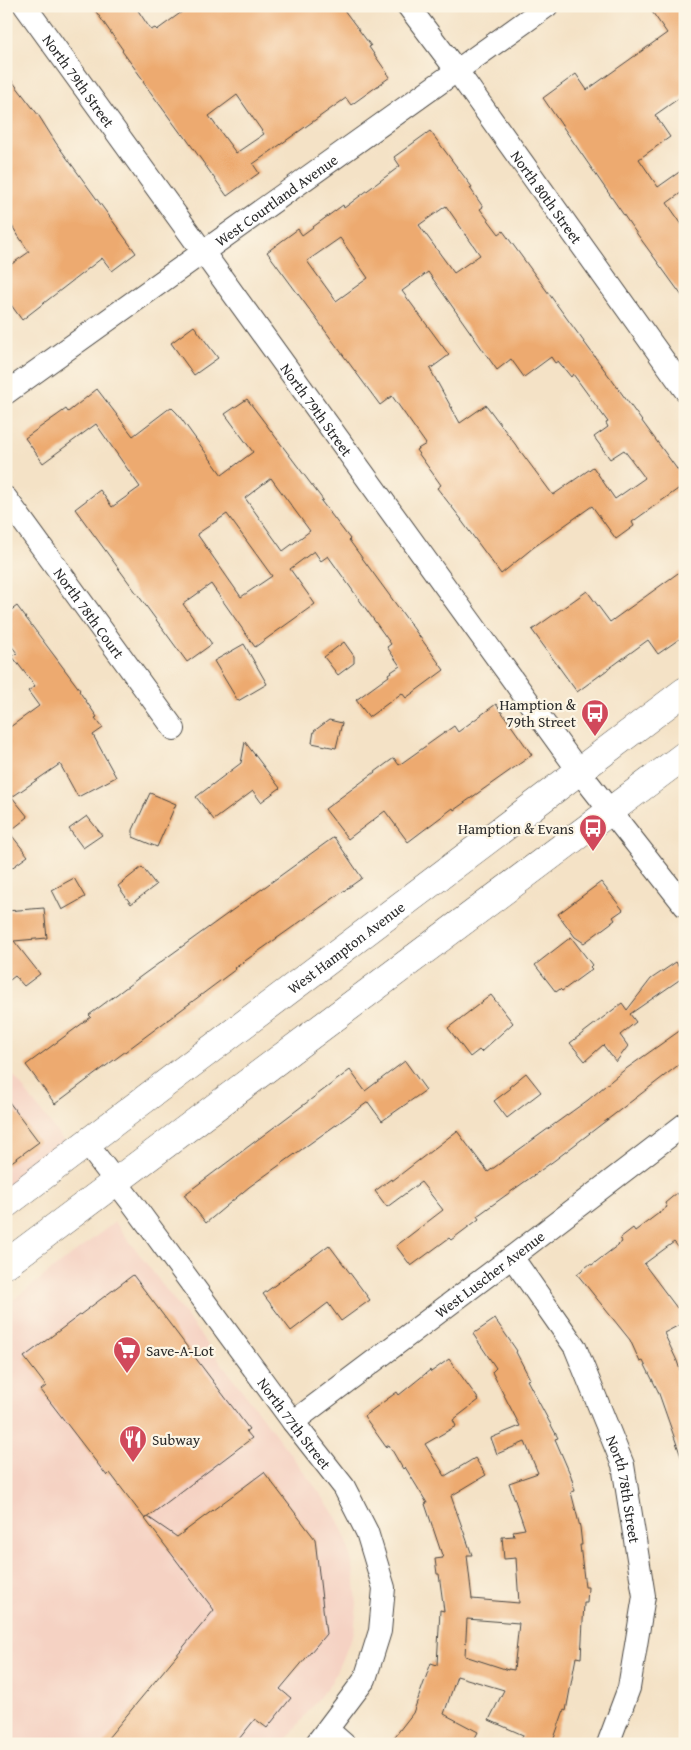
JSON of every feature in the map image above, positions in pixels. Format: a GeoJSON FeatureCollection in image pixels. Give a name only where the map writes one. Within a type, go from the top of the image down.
{"type":"FeatureCollection","features":[{"type":"Feature","properties":{"kind":"main road","name":"West Hampton Avenue"},"geometry":{"type":"LineString","coordinates":[[6,1204],[685,691]]}},
{"type":"Feature","properties":{"kind":"main road"},"geometry":{"type":"LineString","coordinates":[[6,1264],[685,755]]}},
{"type":"Feature","properties":{"kind":"street","name":"North 79th Street"},"geometry":{"type":"LineString","coordinates":[[24,6],[578,770],[685,906]]}},
{"type":"Feature","properties":{"kind":"street","name":"North 80th Street"},"geometry":{"type":"LineString","coordinates":[[408,6],[457,71],[685,390]]}},
{"type":"Feature","properties":{"kind":"street","name":"West Courtland Avenue"},"geometry":{"type":"LineString","coordinates":[[6,393],[547,6]]}},
{"type":"Feature","properties":{"kind":"street","name":"North 78th Court"},"geometry":{"type":"LineString","coordinates":[[6,498],[174,728]]}},
{"type":"Feature","properties":{"kind":"street","name":"West Luscher Avenue"},"geometry":{"type":"LineString","coordinates":[[293,1422],[685,1124]]}},
{"type":"Feature","properties":{"kind":"street","name":"North 77th Street"},"geometry":{"type":"LineString","coordinates":[[87,1144],[116,1180],[293,1422],[344,1487],[367,1532],[384,1588],[380,1631],[365,1679],[329,1739]]}},
{"type":"Feature","properties":{"kind":"street","name":"North 78th Street"},"geometry":{"type":"LineString","coordinates":[[512,1257],[575,1347],[624,1464],[644,1596],[629,1688],[608,1744]]}},
{"type":"Feature","properties":{"kind":"shaded area"},"geometry":{"type":"Polygon","coordinates":[[[6,1066],[74,1154],[6,1204],[6,1066]]]}},
{"type":"Feature","properties":{"kind":"shaded area"},"geometry":{"type":"Polygon","coordinates":[[[115,1222],[322,1496],[338,1520],[347,1541],[354,1572],[357,1604],[354,1632],[332,1681],[283,1744],[6,1744],[6,1305],[115,1222]]]}},
{"type":"Feature","properties":{"kind":"building"},"geometry":{"type":"Polygon","coordinates":[[[92,6],[135,6],[151,30],[155,28],[157,30],[190,6],[341,6],[371,46],[369,47],[390,77],[351,105],[346,98],[253,164],[259,173],[227,196],[143,82],[92,6]],[[237,95],[209,116],[236,153],[264,134],[237,95]]]}},
{"type":"Feature","properties":{"kind":"building"},"geometry":{"type":"Polygon","coordinates":[[[648,6],[685,6],[685,94],[655,115],[670,137],[639,159],[658,187],[685,168],[685,190],[667,203],[685,229],[685,300],[543,98],[576,74],[587,90],[667,33],[648,6]]]}},
{"type":"Feature","properties":{"kind":"building"},"geometry":{"type":"Polygon","coordinates":[[[6,73],[39,116],[56,143],[136,253],[112,271],[102,258],[22,320],[6,298],[6,268],[29,252],[6,217],[6,73]]]}},
{"type":"Feature","properties":{"kind":"building"},"geometry":{"type":"Polygon","coordinates":[[[430,131],[472,187],[470,188],[483,207],[480,209],[499,234],[503,231],[685,480],[685,484],[632,522],[634,526],[616,539],[592,506],[534,547],[501,574],[437,488],[441,485],[416,450],[426,444],[392,396],[380,405],[267,252],[298,229],[302,235],[343,205],[344,208],[400,166],[394,157],[430,131]],[[446,206],[419,225],[454,273],[480,255],[446,206]],[[340,238],[307,261],[336,301],[368,278],[340,238]],[[428,272],[402,291],[449,355],[430,369],[460,423],[486,405],[553,495],[593,467],[615,499],[645,478],[624,450],[610,459],[594,437],[608,427],[606,423],[608,422],[573,374],[571,377],[558,361],[555,363],[551,357],[524,377],[511,359],[497,370],[428,272]]]}},
{"type":"Feature","properties":{"kind":"building"},"geometry":{"type":"Polygon","coordinates":[[[194,326],[218,358],[194,375],[171,343],[194,326]]]}},
{"type":"Feature","properties":{"kind":"building"},"geometry":{"type":"Polygon","coordinates":[[[97,389],[133,436],[171,407],[222,475],[253,452],[225,414],[247,399],[323,500],[321,501],[444,670],[406,698],[402,693],[369,717],[356,700],[400,666],[387,647],[391,644],[328,556],[321,561],[314,551],[290,569],[315,604],[255,647],[211,584],[183,604],[212,644],[187,662],[75,509],[100,490],[112,507],[140,487],[96,424],[43,463],[25,438],[66,409],[68,412],[97,389]],[[271,478],[245,498],[283,551],[310,531],[271,478]],[[227,514],[197,534],[241,597],[272,576],[227,514]]]}},
{"type":"Feature","properties":{"kind":"building"},"geometry":{"type":"Polygon","coordinates":[[[685,568],[685,635],[658,654],[648,640],[577,692],[532,630],[587,591],[610,622],[685,568]]]}},
{"type":"Feature","properties":{"kind":"building"},"geometry":{"type":"Polygon","coordinates":[[[17,606],[80,690],[97,717],[95,718],[103,728],[93,735],[116,777],[78,797],[60,764],[12,797],[28,817],[9,832],[28,856],[6,872],[6,730],[39,706],[28,691],[35,686],[12,656],[17,653],[6,639],[6,614],[17,606]]]}},
{"type":"Feature","properties":{"kind":"building"},"geometry":{"type":"Polygon","coordinates":[[[344,642],[354,656],[354,663],[338,675],[324,657],[344,642]]]}},
{"type":"Feature","properties":{"kind":"building"},"geometry":{"type":"Polygon","coordinates":[[[244,644],[267,684],[238,701],[214,661],[244,644]]]}},
{"type":"Feature","properties":{"kind":"building"},"geometry":{"type":"Polygon","coordinates":[[[496,704],[532,755],[454,810],[453,808],[408,842],[385,811],[348,839],[325,809],[394,758],[399,765],[454,726],[458,732],[496,704]]]}},
{"type":"Feature","properties":{"kind":"building"},"geometry":{"type":"Polygon","coordinates":[[[329,720],[342,723],[336,748],[312,743],[314,731],[329,720]]]}},
{"type":"Feature","properties":{"kind":"building"},"geometry":{"type":"Polygon","coordinates":[[[245,742],[280,788],[261,802],[253,791],[214,820],[196,797],[241,763],[245,742]]]}},
{"type":"Feature","properties":{"kind":"building"},"geometry":{"type":"Polygon","coordinates":[[[150,793],[176,804],[157,847],[133,837],[133,830],[150,793]]]}},
{"type":"Feature","properties":{"kind":"building"},"geometry":{"type":"Polygon","coordinates":[[[87,816],[102,835],[83,848],[69,829],[87,816]]]}},
{"type":"Feature","properties":{"kind":"building"},"geometry":{"type":"Polygon","coordinates":[[[334,837],[362,878],[235,968],[55,1104],[26,1065],[91,1017],[89,1015],[144,974],[334,837]]]}},
{"type":"Feature","properties":{"kind":"building"},"geometry":{"type":"Polygon","coordinates":[[[142,867],[156,885],[131,904],[118,886],[142,867]]]}},
{"type":"Feature","properties":{"kind":"building"},"geometry":{"type":"Polygon","coordinates":[[[74,878],[85,897],[62,910],[52,890],[74,878]]]}},
{"type":"Feature","properties":{"kind":"building"},"geometry":{"type":"Polygon","coordinates":[[[601,882],[623,910],[613,917],[615,920],[584,943],[575,937],[558,914],[601,882]]]}},
{"type":"Feature","properties":{"kind":"building"},"geometry":{"type":"Polygon","coordinates":[[[44,908],[47,938],[14,941],[40,974],[24,986],[15,976],[6,983],[6,911],[44,908]]]}},
{"type":"Feature","properties":{"kind":"building"},"geometry":{"type":"Polygon","coordinates":[[[571,937],[592,965],[590,967],[592,969],[562,991],[560,989],[556,992],[535,965],[571,937]]]}},
{"type":"Feature","properties":{"kind":"building"},"geometry":{"type":"Polygon","coordinates":[[[676,962],[685,976],[630,1014],[636,1022],[620,1035],[628,1046],[616,1062],[603,1045],[585,1061],[570,1043],[622,1003],[627,1010],[651,979],[676,962]]]}},
{"type":"Feature","properties":{"kind":"building"},"geometry":{"type":"Polygon","coordinates":[[[491,995],[513,1023],[481,1052],[479,1050],[470,1057],[448,1028],[491,995]]]}},
{"type":"Feature","properties":{"kind":"building"},"geometry":{"type":"Polygon","coordinates":[[[685,1027],[685,1060],[555,1160],[477,1216],[479,1219],[411,1266],[396,1246],[443,1210],[421,1182],[387,1207],[375,1191],[391,1179],[392,1181],[457,1131],[488,1172],[685,1027]]]}},
{"type":"Feature","properties":{"kind":"building"},"geometry":{"type":"Polygon","coordinates":[[[405,1061],[426,1090],[382,1121],[368,1102],[249,1187],[206,1223],[184,1195],[350,1070],[365,1091],[405,1061]]]}},
{"type":"Feature","properties":{"kind":"building"},"geometry":{"type":"Polygon","coordinates":[[[526,1073],[541,1092],[507,1118],[494,1101],[510,1089],[509,1087],[526,1073]]]}},
{"type":"Feature","properties":{"kind":"building"},"geometry":{"type":"Polygon","coordinates":[[[6,1098],[39,1142],[6,1166],[6,1098]]]}},
{"type":"Feature","properties":{"kind":"building"},"geometry":{"type":"Polygon","coordinates":[[[677,1193],[680,1197],[685,1194],[685,1255],[674,1242],[644,1264],[677,1308],[685,1304],[685,1322],[664,1333],[677,1361],[685,1385],[685,1462],[683,1462],[658,1391],[643,1361],[640,1362],[630,1340],[577,1274],[622,1242],[620,1238],[633,1228],[635,1231],[667,1207],[665,1203],[677,1193]]]}},
{"type":"Feature","properties":{"kind":"building"},"geometry":{"type":"Polygon","coordinates":[[[329,1245],[370,1300],[341,1321],[328,1303],[291,1331],[263,1294],[329,1245]]]}},
{"type":"Feature","properties":{"kind":"building"},"geometry":{"type":"Polygon","coordinates":[[[133,1275],[249,1429],[246,1431],[252,1438],[145,1519],[110,1473],[107,1476],[41,1390],[46,1386],[24,1357],[133,1275]]]}},
{"type":"Feature","properties":{"kind":"building"},"geometry":{"type":"Polygon","coordinates":[[[495,1319],[517,1351],[530,1379],[527,1380],[558,1438],[555,1439],[571,1476],[575,1491],[571,1492],[580,1527],[585,1587],[588,1587],[587,1603],[584,1603],[581,1658],[576,1657],[566,1711],[564,1710],[552,1744],[519,1744],[523,1735],[489,1720],[504,1690],[457,1676],[444,1714],[478,1732],[472,1744],[389,1744],[413,1713],[431,1663],[437,1665],[440,1610],[444,1611],[435,1559],[443,1558],[425,1504],[427,1503],[405,1467],[403,1469],[389,1445],[386,1447],[364,1416],[397,1392],[399,1395],[430,1370],[431,1372],[449,1359],[479,1400],[453,1420],[456,1426],[425,1444],[445,1476],[475,1458],[486,1475],[451,1496],[472,1555],[467,1555],[472,1599],[519,1603],[516,1558],[504,1559],[502,1537],[514,1536],[513,1531],[525,1529],[509,1483],[538,1473],[525,1442],[497,1454],[491,1438],[520,1426],[492,1372],[496,1368],[473,1334],[495,1319]],[[467,1619],[465,1656],[508,1670],[514,1670],[519,1623],[467,1619]]]}},
{"type":"Feature","properties":{"kind":"building"},"geometry":{"type":"Polygon","coordinates":[[[264,1472],[315,1539],[326,1634],[280,1689],[291,1698],[267,1728],[255,1719],[235,1744],[103,1744],[214,1610],[145,1519],[148,1517],[177,1537],[264,1472]]]}},
{"type":"Feature","properties":{"kind":"place","name":"Hamption & 79th Street"},"geometry":{"type":"Point","coordinates":[595,737]}},
{"type":"Feature","properties":{"kind":"place","name":"Hamption & Evans"},"geometry":{"type":"Point","coordinates":[593,852]}},
{"type":"Feature","properties":{"kind":"place","name":"Save-A-Lot"},"geometry":{"type":"Point","coordinates":[127,1374]}},
{"type":"Feature","properties":{"kind":"place","name":"Subway"},"geometry":{"type":"Point","coordinates":[133,1463]}}]}
